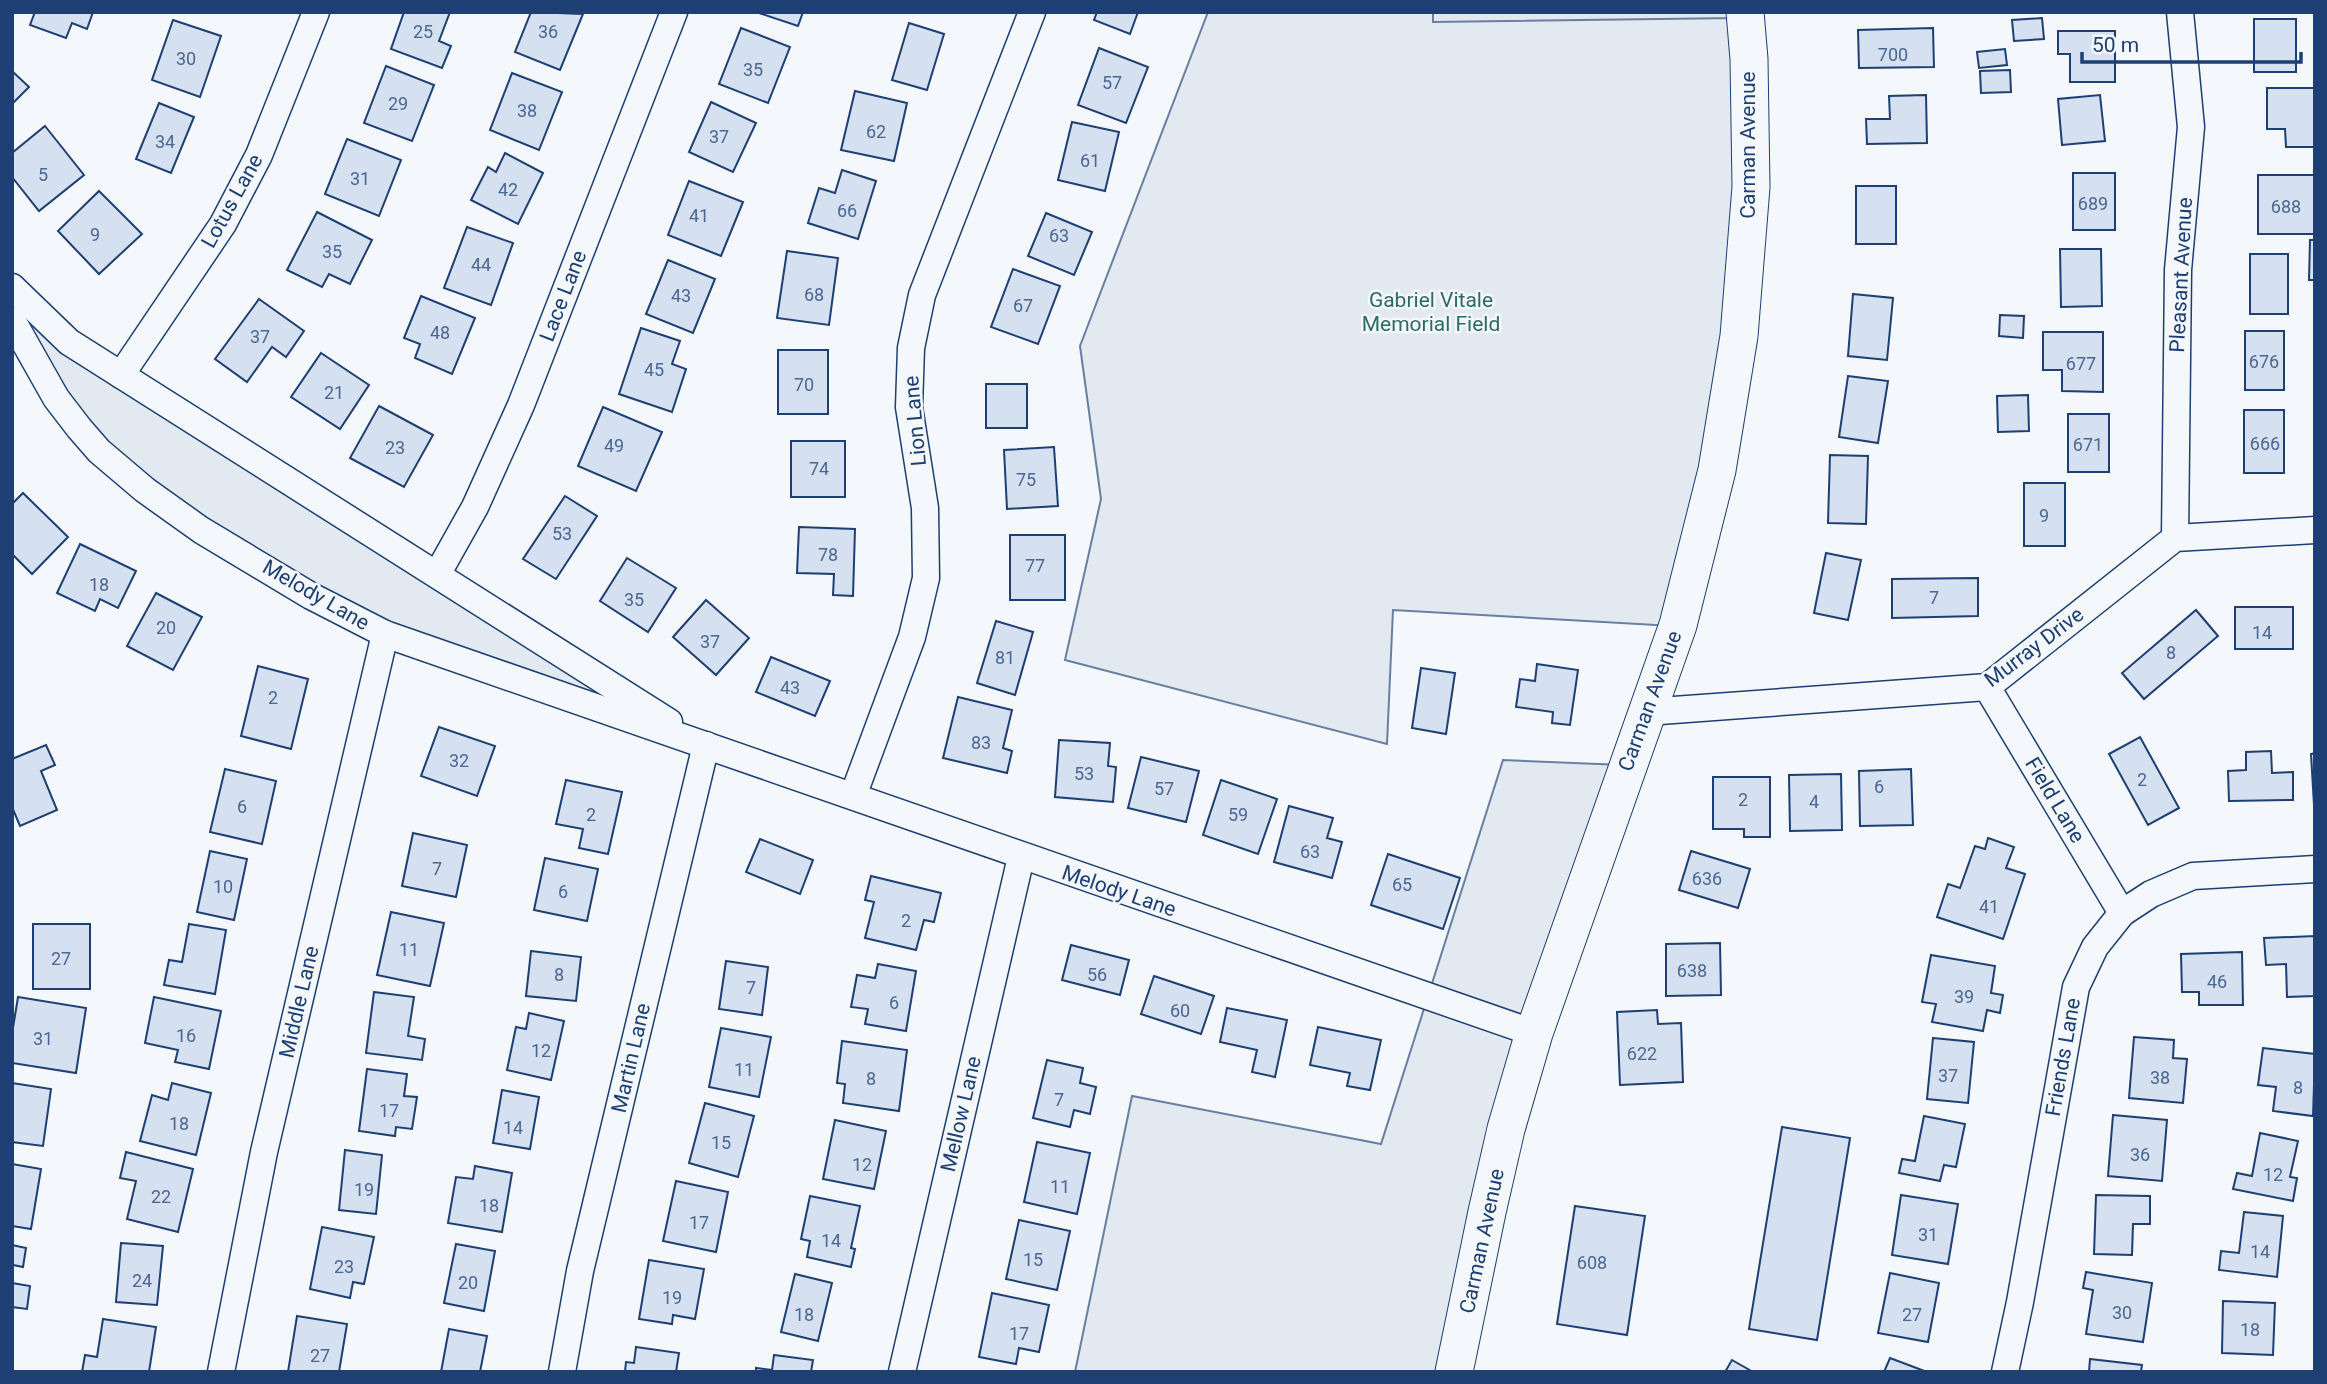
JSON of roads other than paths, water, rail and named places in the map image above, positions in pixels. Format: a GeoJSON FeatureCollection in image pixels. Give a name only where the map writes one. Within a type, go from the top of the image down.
{"type":"FeatureCollection","features":[{"type":"Feature","properties":{"kind":"main road","name":"Carman Avenue"},"geometry":{"type":"LineString","coordinates":[[1454,1372],[1506,1129],[1534,1034],[1678,625],[1717,470],[1739,336],[1751,187],[1749,59],[1745,12]]}},
{"type":"Feature","properties":{"kind":"street","name":"Lotus Lane"},"geometry":{"type":"LineString","coordinates":[[121,375],[229,213],[259,155],[316,12]]}},
{"type":"Feature","properties":{"kind":"street","name":"Lace Lane"},"geometry":{"type":"LineString","coordinates":[[438,573],[475,507],[521,405],[674,12]]}},
{"type":"Feature","properties":{"kind":"street","name":"Lion Lane"},"geometry":{"type":"LineString","coordinates":[[853,796],[912,637],[926,578],[925,508],[909,407],[911,348],[922,295],[1032,12]]}},
{"type":"Feature","properties":{"kind":"street","name":"Pleasant Avenue"},"geometry":{"type":"LineString","coordinates":[[2175,538],[2178,271],[2191,127],[2180,12]]}},
{"type":"Feature","properties":{"kind":"street","name":"Melody Lane"},"geometry":{"type":"LineString","coordinates":[[12,287],[69,342],[706,745]]}},
{"type":"Feature","properties":{"kind":"street","name":"Melody Lane"},"geometry":{"type":"LineString","coordinates":[[12,320],[56,398],[79,428],[99,450],[145,490],[201,530],[311,596],[385,635],[1534,1034]]}},
{"type":"Feature","properties":{"kind":"street"},"geometry":{"type":"LineString","coordinates":[[2175,538],[2315,530]]}},
{"type":"Feature","properties":{"kind":"street","name":"Murray Drive"},"geometry":{"type":"LineString","coordinates":[[1646,712],[1987,687],[2175,538]]}},
{"type":"Feature","properties":{"kind":"street","name":"Middle Lane"},"geometry":{"type":"LineString","coordinates":[[221,1372],[264,1152],[385,635]]}},
{"type":"Feature","properties":{"kind":"street","name":"Field Lane"},"geometry":{"type":"LineString","coordinates":[[1987,687],[2122,913]]}},
{"type":"Feature","properties":{"kind":"street","name":"Martin Lane"},"geometry":{"type":"LineString","coordinates":[[562,1372],[580,1271],[706,745]]}},
{"type":"Feature","properties":{"kind":"street","name":"Mellow Lane"},"geometry":{"type":"LineString","coordinates":[[902,1372],[1021,857]]}},
{"type":"Feature","properties":{"kind":"street","name":"Friends Lane"},"geometry":{"type":"LineString","coordinates":[[2006,1372],[2076,987],[2095,947],[2122,913],[2151,894],[2193,876],[2315,869]]}},
{"type":"Feature","properties":{"kind":"park label","name":"Gabriel Vitale Memorial Field"},"geometry":{"type":"Point","coordinates":[1431,312]}}]}
